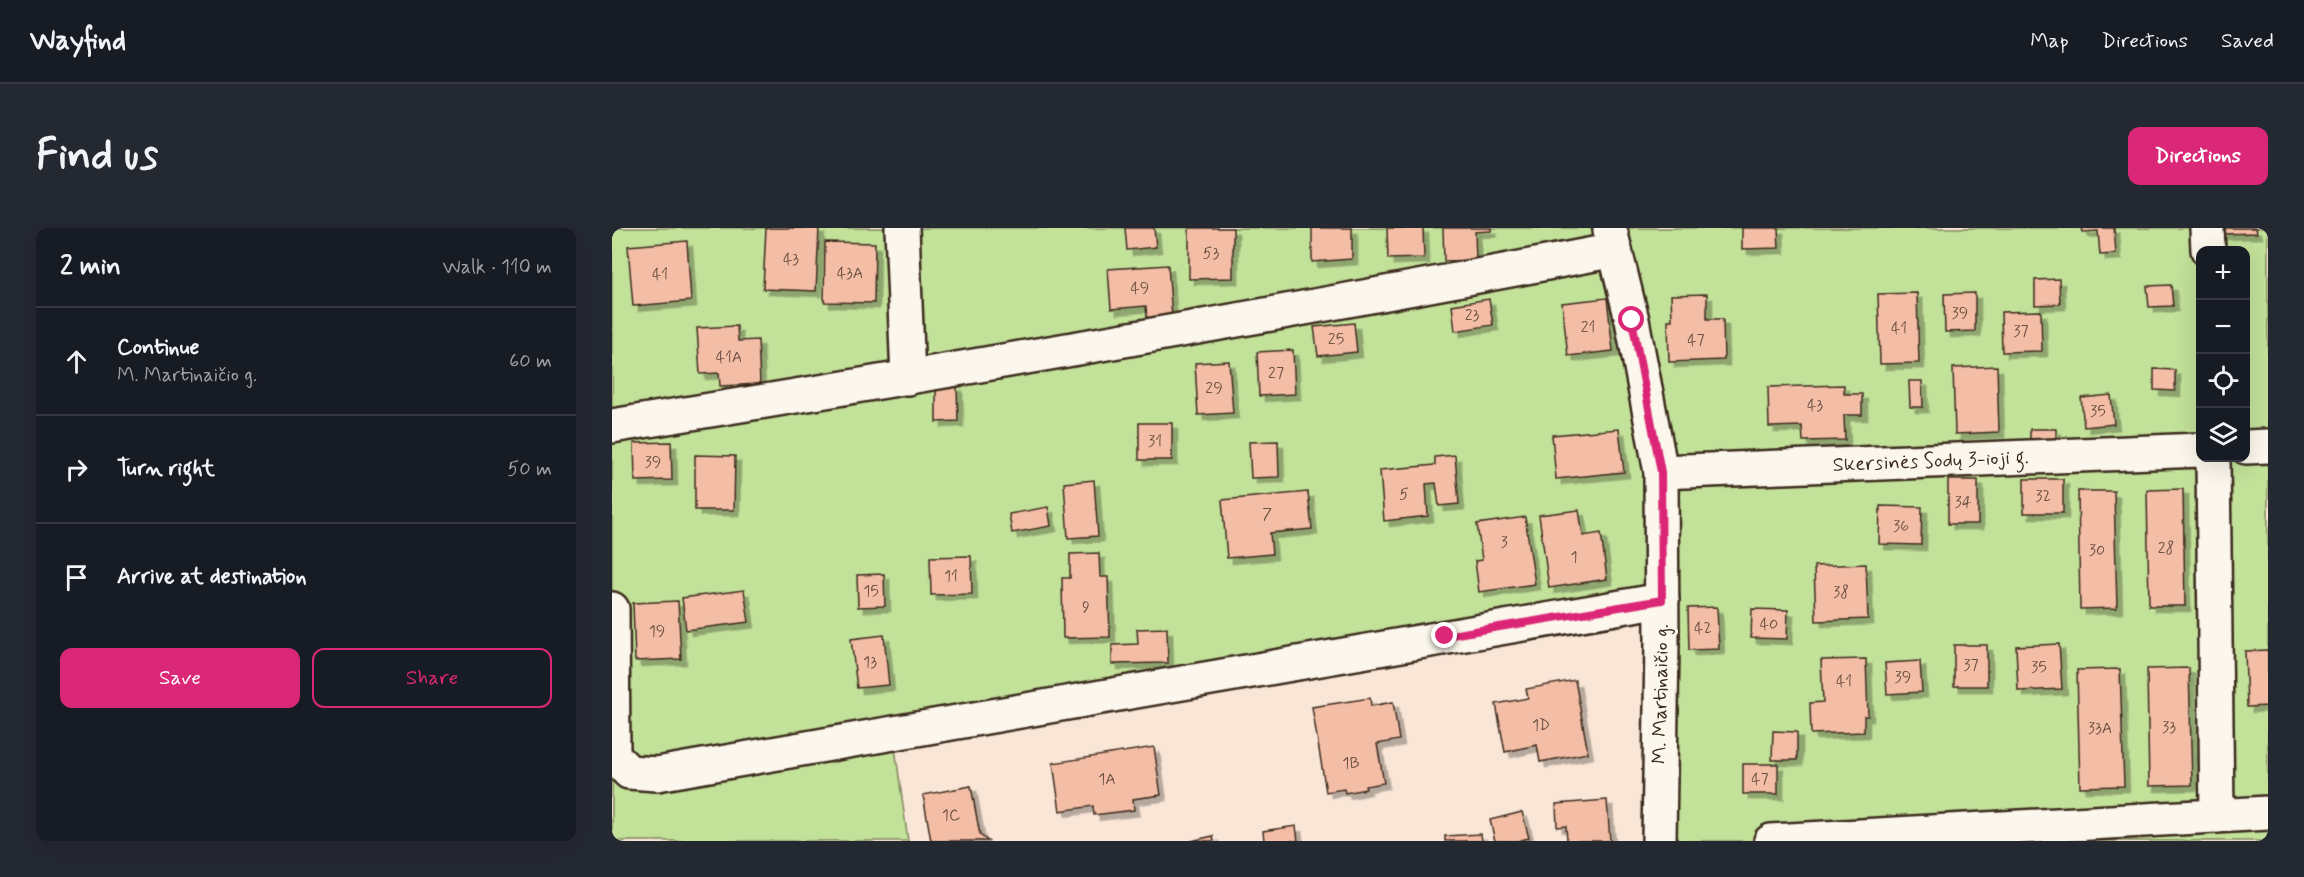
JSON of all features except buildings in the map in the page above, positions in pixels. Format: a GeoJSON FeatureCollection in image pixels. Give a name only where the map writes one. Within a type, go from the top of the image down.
{"type":"FeatureCollection","features":[{"type":"Feature","properties":{"kind":"street"},"geometry":{"type":"LineString","coordinates":[[902,228],[908,378]]}},
{"type":"Feature","properties":{"kind":"street"},"geometry":{"type":"LineString","coordinates":[[2207,228],[2208,246]]}},
{"type":"Feature","properties":{"kind":"street"},"geometry":{"type":"LineString","coordinates":[[612,426],[908,378],[1316,307],[1612,239]]}},
{"type":"Feature","properties":{"kind":"street","name":"M. Martinaičio g."},"geometry":{"type":"LineString","coordinates":[[1612,239],[1632,320],[1661,472],[1659,841]]}},
{"type":"Feature","properties":{"kind":"street"},"geometry":{"type":"LineString","coordinates":[[2250,447],[2268,446]]}},
{"type":"Feature","properties":{"kind":"street","name":"Skersinės Sodų 3-ioji g."},"geometry":{"type":"LineString","coordinates":[[1661,472],[2196,450]]}},
{"type":"Feature","properties":{"kind":"street"},"geometry":{"type":"LineString","coordinates":[[2213,462],[2217,816]]}},
{"type":"Feature","properties":{"kind":"street"},"geometry":{"type":"LineString","coordinates":[[612,609],[613,756],[629,772],[657,774],[1662,600]]}},
{"type":"Feature","properties":{"kind":"street"},"geometry":{"type":"LineString","coordinates":[[1772,841],[2268,813]]}},
{"type":"Feature","properties":{"kind":"green space"},"geometry":{"type":"Polygon","coordinates":[[[612,228],[2268,228],[2268,841],[1668,841],[1672,615],[895,748],[908,841],[612,841],[612,228]]]}},
{"type":"Feature","properties":{"kind":"route"},"geometry":{"type":"LineString","coordinates":[[1445,636],[1662,600],[1661,472],[1632,320]]}}]}
